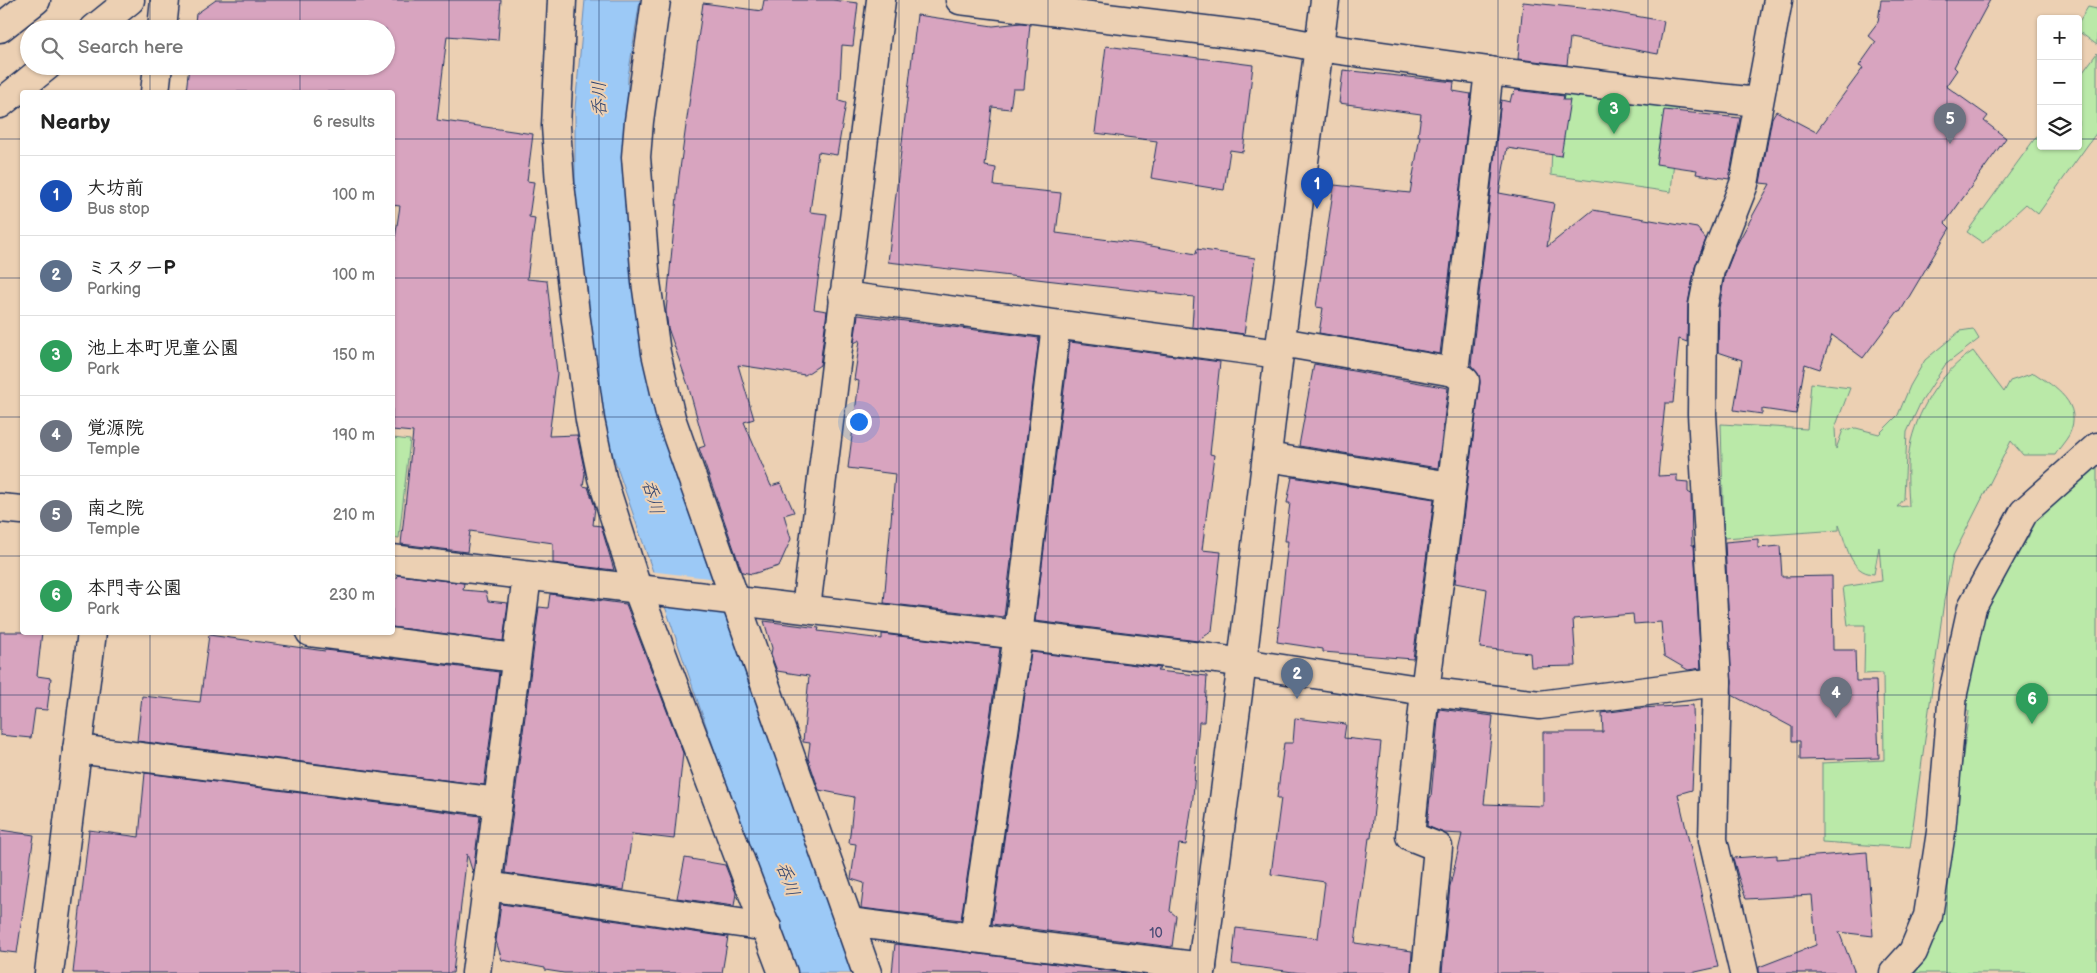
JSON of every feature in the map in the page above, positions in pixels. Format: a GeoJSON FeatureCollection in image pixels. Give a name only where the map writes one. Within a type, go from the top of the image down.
{"type":"FeatureCollection","features":[{"type":"Feature","properties":{"kind":"main road"},"geometry":{"type":"LineString","coordinates":[[0,28],[36,0]]}},
{"type":"Feature","properties":{"kind":"main road"},"geometry":{"type":"LineString","coordinates":[[105,20],[130,0]]}},
{"type":"Feature","properties":{"kind":"main road"},"geometry":{"type":"LineString","coordinates":[[163,20],[166,0]]}},
{"type":"Feature","properties":{"kind":"main road"},"geometry":{"type":"LineString","coordinates":[[562,0],[556,126],[560,184],[590,420],[602,478],[618,534],[646,588],[784,973]]}},
{"type":"Feature","properties":{"kind":"main road"},"geometry":{"type":"LineString","coordinates":[[656,0],[639,121],[636,157],[646,282],[656,353],[671,418],[731,599],[867,973]]}},
{"type":"Feature","properties":{"kind":"main road"},"geometry":{"type":"LineString","coordinates":[[806,608],[881,0]]}},
{"type":"Feature","properties":{"kind":"main road"},"geometry":{"type":"LineString","coordinates":[[960,0],[1270,38],[1318,47],[1489,70],[1758,102]]}},
{"type":"Feature","properties":{"kind":"main road"},"geometry":{"type":"LineString","coordinates":[[849,922],[1202,970],[1325,0]]}},
{"type":"Feature","properties":{"kind":"main road"},"geometry":{"type":"LineString","coordinates":[[1744,973],[1714,840],[1717,682],[1702,414],[1704,306],[1710,270],[1744,184],[1778,0]]}},
{"type":"Feature","properties":{"kind":"main road"},"geometry":{"type":"LineString","coordinates":[[1454,372],[1489,70]]}},
{"type":"Feature","properties":{"kind":"main road"},"geometry":{"type":"LineString","coordinates":[[0,104],[36,75]]}},
{"type":"Feature","properties":{"kind":"main road"},"geometry":{"type":"LineString","coordinates":[[155,90],[157,75]]}},
{"type":"Feature","properties":{"kind":"main road"},"geometry":{"type":"LineString","coordinates":[[843,296],[1056,325],[1280,348],[1454,372],[1465,382],[1425,691],[1410,836],[1438,847],[1426,973]]}},
{"type":"Feature","properties":{"kind":"main road"},"geometry":{"type":"LineString","coordinates":[[974,938],[1018,635],[1056,325]]}},
{"type":"Feature","properties":{"kind":"main road"},"geometry":{"type":"LineString","coordinates":[[1894,973],[1913,952],[1928,916],[1941,832],[1953,693],[1972,607],[2024,512],[2097,447]]}},
{"type":"Feature","properties":{"kind":"main road"},"geometry":{"type":"LineString","coordinates":[[1267,457],[1451,486]]}},
{"type":"Feature","properties":{"kind":"main road"},"geometry":{"type":"LineString","coordinates":[[0,508],[20,510]]}},
{"type":"Feature","properties":{"kind":"main road"},"geometry":{"type":"LineString","coordinates":[[395,559],[527,576],[646,588],[1242,663],[1425,691],[1540,705],[1717,682]]}},
{"type":"Feature","properties":{"kind":"main road"},"geometry":{"type":"LineString","coordinates":[[476,973],[527,576]]}},
{"type":"Feature","properties":{"kind":"main road"},"geometry":{"type":"LineString","coordinates":[[49,973],[92,635]]}},
{"type":"Feature","properties":{"kind":"main road"},"geometry":{"type":"LineString","coordinates":[[334,635],[516,658]]}},
{"type":"Feature","properties":{"kind":"main road"},"geometry":{"type":"LineString","coordinates":[[77,750],[498,802]]}},
{"type":"Feature","properties":{"kind":"main road"},"geometry":{"type":"LineString","coordinates":[[487,886],[767,927]]}},
{"type":"Feature","properties":{"kind":"green space"},"geometry":{"type":"Polygon","coordinates":[[[2088,7],[2097,9],[2097,45],[2082,34],[2082,17],[2088,7]]]}},
{"type":"Feature","properties":{"kind":"green space"},"geometry":{"type":"Polygon","coordinates":[[[2097,53],[2097,132],[2038,214],[2026,204],[1983,243],[1967,232],[2037,136],[2037,150],[2082,150],[2082,74],[2097,53]]]}},
{"type":"Feature","properties":{"kind":"green space"},"geometry":{"type":"Polygon","coordinates":[[[1554,79],[1680,94],[1671,192],[1551,175],[1554,79]]]}},
{"type":"Feature","properties":{"kind":"green space"},"geometry":{"type":"Polygon","coordinates":[[[1973,329],[1979,339],[1945,365],[1920,404],[1907,432],[1904,499],[1897,507],[1909,506],[1908,457],[1911,441],[1920,415],[1934,390],[1952,368],[1973,351],[2004,392],[2010,381],[2034,373],[2050,384],[2070,405],[2073,414],[2073,424],[2069,435],[2055,455],[2023,455],[2011,441],[1953,556],[1944,601],[1910,848],[1822,842],[1822,763],[1884,760],[1883,673],[1864,674],[1865,625],[1848,625],[1843,587],[1882,581],[1879,547],[1874,574],[1859,569],[1854,563],[1839,525],[1839,530],[1724,538],[1721,424],[1807,429],[1811,383],[1850,388],[1835,428],[1836,449],[1843,430],[1856,428],[1879,434],[1898,415],[1910,386],[1925,360],[1960,331],[1973,329]]]}},
{"type":"Feature","properties":{"kind":"green space"},"geometry":{"type":"Polygon","coordinates":[[[395,438],[410,440],[399,538],[395,537],[395,438]]]}},
{"type":"Feature","properties":{"kind":"green space"},"geometry":{"type":"Polygon","coordinates":[[[2097,445],[2097,973],[1915,973],[1926,959],[1941,917],[1969,711],[1966,709],[1968,685],[1994,554],[2019,552],[2029,536],[2029,522],[2097,445]]]}},
{"type":"Feature","properties":{"kind":"water","name":"呑川"},"geometry":{"type":"Polygon","coordinates":[[[585,0],[640,0],[628,77],[625,179],[645,356],[671,463],[742,653],[853,973],[794,973],[728,789],[609,444],[583,324],[575,193],[575,108],[585,0]]]}},
{"type":"Feature","properties":{"kind":"pier"},"geometry":{"type":"Polygon","coordinates":[[[649,571],[717,579],[729,612],[661,605],[649,571]]]}},
{"type":"Feature","properties":{"kind":"building"},"geometry":{"type":"Polygon","coordinates":[[[216,0],[501,0],[498,40],[447,36],[437,120],[533,134],[527,181],[534,182],[529,217],[535,218],[527,279],[547,281],[557,373],[549,436],[577,435],[585,473],[583,486],[588,487],[595,507],[593,525],[601,526],[614,570],[553,563],[553,543],[470,531],[467,552],[401,544],[413,432],[395,430],[395,238],[400,206],[395,205],[395,90],[186,90],[188,75],[395,75],[395,20],[195,20],[196,14],[216,0]]]}},
{"type":"Feature","properties":{"kind":"building"},"geometry":{"type":"Polygon","coordinates":[[[764,0],[832,0],[858,3],[853,46],[842,45],[839,101],[846,103],[837,155],[818,152],[810,212],[827,214],[814,309],[827,311],[820,365],[805,375],[738,365],[754,419],[744,422],[771,486],[781,483],[794,512],[784,515],[791,539],[779,566],[752,574],[742,572],[699,448],[705,446],[688,385],[668,328],[666,311],[679,176],[703,3],[762,11],[764,0]]]}},
{"type":"Feature","properties":{"kind":"building"},"geometry":{"type":"Polygon","coordinates":[[[1881,0],[1990,0],[1954,67],[1957,70],[1946,86],[1988,116],[1984,121],[2006,138],[1945,223],[1950,228],[1900,312],[1898,311],[1863,358],[1832,335],[1820,369],[1805,364],[1796,414],[1762,409],[1762,414],[1734,410],[1742,360],[1718,352],[1719,308],[1725,274],[1736,246],[1770,184],[1760,183],[1772,118],[1776,111],[1816,132],[1863,68],[1859,66],[1876,42],[1868,35],[1878,22],[1881,0]]]}},
{"type":"Feature","properties":{"kind":"building"},"geometry":{"type":"Polygon","coordinates":[[[1523,2],[1600,10],[1664,21],[1658,54],[1570,38],[1567,65],[1518,59],[1523,2]]]}},
{"type":"Feature","properties":{"kind":"building"},"geometry":{"type":"Polygon","coordinates":[[[917,15],[993,26],[1030,24],[1024,89],[1013,89],[1010,109],[992,107],[985,166],[996,168],[994,186],[1061,193],[1056,233],[1140,244],[1196,254],[1197,249],[1255,258],[1244,334],[1192,327],[1194,297],[888,262],[917,15]]]}},
{"type":"Feature","properties":{"kind":"building"},"geometry":{"type":"Polygon","coordinates":[[[1106,46],[1253,65],[1243,152],[1230,150],[1224,190],[1151,178],[1157,141],[1095,133],[1106,46]]]}},
{"type":"Feature","properties":{"kind":"building"},"geometry":{"type":"Polygon","coordinates":[[[1343,70],[1454,82],[1453,91],[1471,94],[1440,354],[1319,333],[1323,308],[1316,307],[1334,185],[1410,193],[1420,136],[1418,136],[1421,114],[1339,103],[1343,70]]]}},
{"type":"Feature","properties":{"kind":"building"},"geometry":{"type":"Polygon","coordinates":[[[1515,90],[1564,96],[1563,100],[1570,100],[1561,156],[1507,148],[1499,193],[1554,203],[1547,247],[1593,210],[1697,228],[1706,239],[1695,267],[1688,303],[1687,342],[1679,339],[1673,403],[1665,403],[1658,476],[1677,475],[1677,481],[1688,482],[1688,492],[1691,494],[1692,545],[1694,545],[1701,668],[1688,670],[1664,656],[1661,622],[1634,624],[1633,614],[1573,619],[1576,666],[1531,667],[1530,653],[1480,648],[1487,589],[1455,583],[1480,383],[1479,375],[1471,365],[1501,100],[1510,102],[1515,90]]]}},
{"type":"Feature","properties":{"kind":"building"},"geometry":{"type":"Polygon","coordinates":[[[1664,110],[1740,118],[1729,179],[1696,174],[1697,170],[1656,164],[1664,110]]]}},
{"type":"Feature","properties":{"kind":"building"},"geometry":{"type":"Polygon","coordinates":[[[858,315],[1039,338],[1004,617],[884,603],[895,474],[848,468],[859,381],[854,380],[860,340],[854,343],[858,315]]]}},
{"type":"Feature","properties":{"kind":"building"},"geometry":{"type":"Polygon","coordinates":[[[1070,342],[1220,362],[1210,454],[1214,455],[1202,550],[1221,552],[1212,631],[1198,641],[1035,621],[1070,342]]]}},
{"type":"Feature","properties":{"kind":"building"},"geometry":{"type":"Polygon","coordinates":[[[1314,364],[1448,388],[1438,468],[1299,446],[1314,364]]]}},
{"type":"Feature","properties":{"kind":"building"},"geometry":{"type":"Polygon","coordinates":[[[1292,477],[1434,499],[1413,659],[1323,652],[1323,649],[1277,642],[1288,541],[1285,541],[1290,503],[1287,503],[1292,477]]]}},
{"type":"Feature","properties":{"kind":"building"},"geometry":{"type":"Polygon","coordinates":[[[1758,539],[1758,548],[1780,546],[1782,577],[1832,576],[1833,650],[1855,650],[1856,681],[1876,681],[1879,758],[1800,760],[1800,741],[1792,741],[1792,727],[1732,695],[1725,542],[1758,539]]]}},
{"type":"Feature","properties":{"kind":"building"},"geometry":{"type":"Polygon","coordinates":[[[398,575],[464,583],[463,590],[486,592],[488,601],[508,603],[503,641],[395,627],[395,578],[397,578],[398,575]]]}},
{"type":"Feature","properties":{"kind":"building"},"geometry":{"type":"Polygon","coordinates":[[[550,594],[626,604],[683,753],[674,839],[632,834],[624,890],[505,873],[539,607],[548,608],[550,594]]]}},
{"type":"Feature","properties":{"kind":"building"},"geometry":{"type":"Polygon","coordinates":[[[764,621],[819,628],[818,631],[882,639],[882,634],[1000,648],[961,920],[861,908],[864,883],[851,879],[856,844],[849,843],[854,797],[819,790],[808,758],[810,743],[803,742],[809,676],[777,671],[771,655],[772,648],[764,621]]]}},
{"type":"Feature","properties":{"kind":"building"},"geometry":{"type":"Polygon","coordinates":[[[0,632],[20,632],[20,635],[42,635],[37,676],[51,678],[47,710],[35,709],[31,738],[0,735],[0,632]]]}},
{"type":"Feature","properties":{"kind":"building"},"geometry":{"type":"Polygon","coordinates":[[[209,635],[499,672],[484,785],[137,741],[142,696],[200,702],[209,635]]]}},
{"type":"Feature","properties":{"kind":"building"},"geometry":{"type":"Polygon","coordinates":[[[1031,652],[1161,668],[1157,671],[1207,676],[1204,722],[1199,722],[1193,797],[1186,845],[1179,844],[1170,911],[1176,916],[1172,947],[992,924],[1031,652]]]}},
{"type":"Feature","properties":{"kind":"building"},"geometry":{"type":"Polygon","coordinates":[[[1693,705],[1692,790],[1678,794],[1718,967],[1691,973],[1442,973],[1450,886],[1462,834],[1444,833],[1427,826],[1439,709],[1493,716],[1484,804],[1543,806],[1543,732],[1603,732],[1602,713],[1641,708],[1693,705]]]}},
{"type":"Feature","properties":{"kind":"building"},"geometry":{"type":"Polygon","coordinates":[[[1295,718],[1346,724],[1344,738],[1381,742],[1371,838],[1369,838],[1355,943],[1412,951],[1411,973],[1301,973],[1232,964],[1236,928],[1318,938],[1325,882],[1271,874],[1281,798],[1277,798],[1284,743],[1293,743],[1295,718]]]}},
{"type":"Feature","properties":{"kind":"building"},"geometry":{"type":"Polygon","coordinates":[[[145,773],[480,816],[473,873],[467,854],[453,973],[73,973],[89,830],[139,837],[145,773]]]}},
{"type":"Feature","properties":{"kind":"building"},"geometry":{"type":"Polygon","coordinates":[[[0,830],[34,835],[17,953],[0,951],[0,830]]]}},
{"type":"Feature","properties":{"kind":"building"},"geometry":{"type":"Polygon","coordinates":[[[1867,852],[1873,936],[1839,932],[1855,973],[1759,973],[1759,967],[1816,945],[1812,895],[1746,899],[1733,858],[1777,855],[1777,859],[1867,852]]]}},
{"type":"Feature","properties":{"kind":"building"},"geometry":{"type":"Polygon","coordinates":[[[685,858],[725,865],[736,893],[734,906],[677,898],[685,858]]]}},
{"type":"Feature","properties":{"kind":"building"},"geometry":{"type":"Polygon","coordinates":[[[501,904],[728,937],[722,973],[564,973],[502,960],[496,941],[501,904]]]}},
{"type":"Feature","properties":{"kind":"building"},"geometry":{"type":"Polygon","coordinates":[[[895,944],[972,953],[1126,973],[892,973],[895,944]]]}},
{"type":"Feature","properties":{"kind":"place","name":"池上本町児童公園"},"geometry":{"type":"Point","coordinates":[1614,134]}},
{"type":"Feature","properties":{"kind":"place","name":"南之院"},"geometry":{"type":"Point","coordinates":[1950,144]}},
{"type":"Feature","properties":{"kind":"place","name":"大坊前"},"geometry":{"type":"Point","coordinates":[1317,209]}},
{"type":"Feature","properties":{"kind":"place","name":"ミスターP"},"geometry":{"type":"Point","coordinates":[1297,699]}},
{"type":"Feature","properties":{"kind":"place","name":"覚源院"},"geometry":{"type":"Point","coordinates":[1836,718]}},
{"type":"Feature","properties":{"kind":"place","name":"本門寺公園"},"geometry":{"type":"Point","coordinates":[2032,724]}}]}
